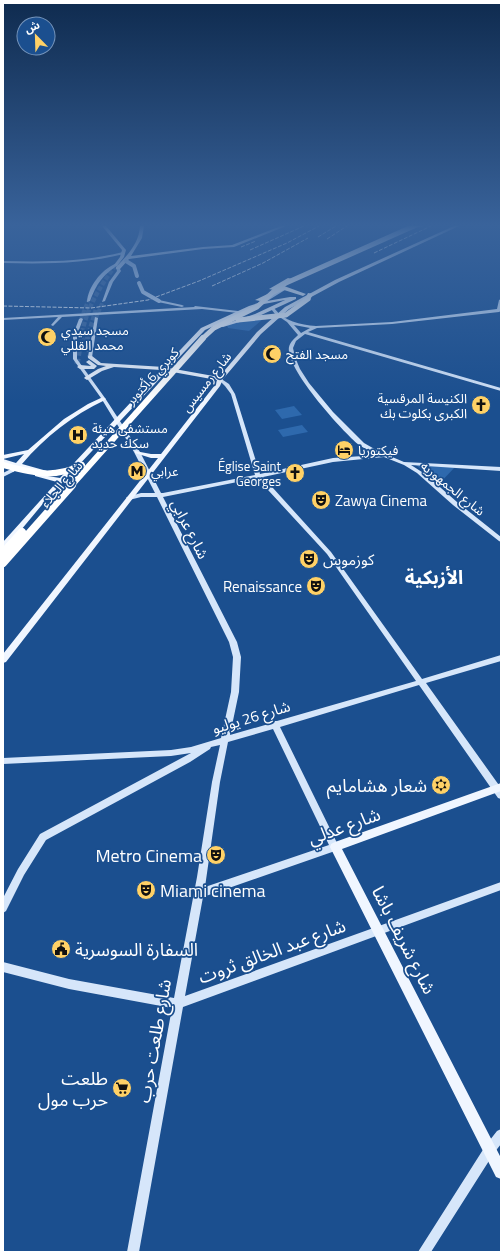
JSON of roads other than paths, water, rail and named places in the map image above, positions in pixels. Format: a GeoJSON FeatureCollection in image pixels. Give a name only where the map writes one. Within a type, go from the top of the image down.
{"type":"FeatureCollection","features":[{"type":"Feature","properties":{"kind":"highway"},"geometry":{"type":"LineString","coordinates":[[271,292],[282,285]]}},
{"type":"Feature","properties":{"kind":"highway"},"geometry":{"type":"LineString","coordinates":[[271,292],[285,285]]}},
{"type":"Feature","properties":{"kind":"highway"},"geometry":{"type":"LineString","coordinates":[[214,324],[284,288],[303,294]]}},
{"type":"Feature","properties":{"kind":"highway","name":"كوبري 6 أكتوبر"},"geometry":{"type":"LineString","coordinates":[[3,563],[196,346],[211,331],[257,307],[271,292]]}},
{"type":"Feature","properties":{"kind":"highway","name":"كوبري 6 أكتوبر"},"geometry":{"type":"LineString","coordinates":[[3,553],[161,377],[214,324],[249,309],[271,292]]}},
{"type":"Feature","properties":{"kind":"highway"},"geometry":{"type":"LineString","coordinates":[[227,322],[283,316],[309,296]]}},
{"type":"Feature","properties":{"kind":"highway"},"geometry":{"type":"LineString","coordinates":[[3,466],[48,476],[67,473],[82,465]]}},
{"type":"Feature","properties":{"kind":"main road"},"geometry":{"type":"LineString","coordinates":[[296,297],[323,285]]}},
{"type":"Feature","properties":{"kind":"main road","name":"شارع رمسيس"},"geometry":{"type":"LineString","coordinates":[[3,660],[218,385],[220,379],[272,319],[309,296],[333,285]]}},
{"type":"Feature","properties":{"kind":"main road","name":"شارع الجلاء"},"geometry":{"type":"LineString","coordinates":[[3,546],[194,337],[206,327],[260,301],[296,297]]}},
{"type":"Feature","properties":{"kind":"main road","name":"شارع الجلاء"},"geometry":{"type":"LineString","coordinates":[[3,568],[213,331],[227,324],[273,309],[296,297]]}},
{"type":"Feature","properties":{"kind":"main road"},"geometry":{"type":"LineString","coordinates":[[257,315],[272,319]]}},
{"type":"Feature","properties":{"kind":"main road"},"geometry":{"type":"LineString","coordinates":[[214,324],[250,317]]}},
{"type":"Feature","properties":{"kind":"main road"},"geometry":{"type":"LineString","coordinates":[[90,357],[100,364],[164,369],[220,379]]}},
{"type":"Feature","properties":{"kind":"main road"},"geometry":{"type":"LineString","coordinates":[[80,367],[90,369],[94,367],[89,361],[90,357]]}},
{"type":"Feature","properties":{"kind":"main road"},"geometry":{"type":"LineString","coordinates":[[88,378],[100,370],[117,365]]}},
{"type":"Feature","properties":{"kind":"main road"},"geometry":{"type":"LineString","coordinates":[[15,467],[30,451],[74,414],[103,399]]}},
{"type":"Feature","properties":{"kind":"main road"},"geometry":{"type":"LineString","coordinates":[[3,457],[30,451]]}},
{"type":"Feature","properties":{"kind":"main road"},"geometry":{"type":"LineString","coordinates":[[137,452],[151,456],[161,456]]}},
{"type":"Feature","properties":{"kind":"main road"},"geometry":{"type":"LineString","coordinates":[[3,461],[15,467]]}},
{"type":"Feature","properties":{"kind":"main road"},"geometry":{"type":"LineString","coordinates":[[3,466],[15,467],[64,478],[81,479]]}},
{"type":"Feature","properties":{"kind":"main road","name":"شارع عدلي"},"geometry":{"type":"LineString","coordinates":[[335,847],[500,790]]}},
{"type":"Feature","properties":{"kind":"main road","name":"شارع شريف باشا"},"geometry":{"type":"LineString","coordinates":[[335,847],[379,930],[501,1172]]}},
{"type":"Feature","properties":{"kind":"street"},"geometry":{"type":"LineString","coordinates":[[88,301],[97,285]]}},
{"type":"Feature","properties":{"kind":"street"},"geometry":{"type":"LineString","coordinates":[[103,301],[110,285]]}},
{"type":"Feature","properties":{"kind":"street"},"geometry":{"type":"LineString","coordinates":[[139,285],[140,288],[145,293],[164,303],[238,312]]}},
{"type":"Feature","properties":{"kind":"street"},"geometry":{"type":"LineString","coordinates":[[283,285],[284,288]]}},
{"type":"Feature","properties":{"kind":"street"},"geometry":{"type":"LineString","coordinates":[[286,320],[304,326],[316,327],[384,324],[500,310],[501,300]]}},
{"type":"Feature","properties":{"kind":"street"},"geometry":{"type":"LineString","coordinates":[[3,319],[198,308]]}},
{"type":"Feature","properties":{"kind":"street"},"geometry":{"type":"LineString","coordinates":[[273,309],[277,315],[286,320],[303,334],[501,390]]}},
{"type":"Feature","properties":{"kind":"street"},"geometry":{"type":"LineString","coordinates":[[53,325],[61,316]]}},
{"type":"Feature","properties":{"kind":"street"},"geometry":{"type":"LineString","coordinates":[[90,357],[96,318]]}},
{"type":"Feature","properties":{"kind":"street","name":"شارع عرابي"},"geometry":{"type":"LineString","coordinates":[[81,319],[74,341],[74,355],[80,367],[103,399],[137,452],[148,473],[233,642],[237,657],[236,671]]}},
{"type":"Feature","properties":{"kind":"street"},"geometry":{"type":"LineString","coordinates":[[303,334],[316,327]]}},
{"type":"Feature","properties":{"kind":"street","name":"شارع الجمهوريه"},"geometry":{"type":"LineString","coordinates":[[303,334],[292,345],[291,354],[312,390],[334,416],[359,441],[371,449],[403,463],[425,477],[501,540]]}},
{"type":"Feature","properties":{"kind":"street"},"geometry":{"type":"LineString","coordinates":[[220,379],[227,384],[233,394],[258,475],[329,553],[500,790]]}},
{"type":"Feature","properties":{"kind":"street"},"geometry":{"type":"LineString","coordinates":[[129,498],[141,495],[158,495],[196,489],[333,460],[389,456]]}},
{"type":"Feature","properties":{"kind":"street"},"geometry":{"type":"LineString","coordinates":[[403,463],[501,470]]}},
{"type":"Feature","properties":{"kind":"street"},"geometry":{"type":"LineString","coordinates":[[3,475],[15,467]]}},
{"type":"Feature","properties":{"kind":"street","name":"شارع 26 يوليو"},"geometry":{"type":"LineString","coordinates":[[3,761],[171,753],[210,745],[275,724],[501,658]]}},
{"type":"Feature","properties":{"kind":"street","name":"شارع طلعت حرب"},"geometry":{"type":"LineString","coordinates":[[133,1252],[234,692],[236,671]]}},
{"type":"Feature","properties":{"kind":"street","name":"شارع شريف باشا"},"geometry":{"type":"LineString","coordinates":[[275,724],[335,847]]}},
{"type":"Feature","properties":{"kind":"street"},"geometry":{"type":"LineString","coordinates":[[3,908],[43,837],[187,760],[210,745]]}},
{"type":"Feature","properties":{"kind":"street","name":"شارع عدلي"},"geometry":{"type":"LineString","coordinates":[[198,894],[335,847]]}},
{"type":"Feature","properties":{"kind":"street","name":"شارع عبد الخالق ثروت"},"geometry":{"type":"LineString","coordinates":[[177,1004],[501,886]]}},
{"type":"Feature","properties":{"kind":"street"},"geometry":{"type":"LineString","coordinates":[[3,966],[68,984],[177,1004]]}},
{"type":"Feature","properties":{"kind":"street"},"geometry":{"type":"LineString","coordinates":[[424,1252],[490,1149],[501,1135]]}},
{"type":"Feature","properties":{"kind":"tunnel"},"geometry":{"type":"LineString","coordinates":[[81,339],[89,309],[103,285]]}},
{"type":"Feature","properties":{"kind":"tunnel"},"geometry":{"type":"LineString","coordinates":[[81,319],[88,301]]}},
{"type":"Feature","properties":{"kind":"tunnel"},"geometry":{"type":"LineString","coordinates":[[96,318],[103,301]]}},
{"type":"Feature","properties":{"kind":"tunnel"},"geometry":{"type":"LineString","coordinates":[[87,339],[96,309]]}},
{"type":"Feature","properties":{"kind":"tunnel"},"geometry":{"type":"LineString","coordinates":[[77,364],[81,338]]}},
{"type":"Feature","properties":{"kind":"tunnel"},"geometry":{"type":"LineString","coordinates":[[87,339],[90,357]]}},
{"type":"Feature","properties":{"kind":"railway"},"geometry":{"type":"LineString","coordinates":[[3,306],[91,308],[148,300],[189,285]]}},
{"type":"Feature","properties":{"kind":"place","name":"مسجد سيدي محمد القللي"},"geometry":{"type":"Point","coordinates":[47,337]}},
{"type":"Feature","properties":{"kind":"place","name":"مسجد الفتح"},"geometry":{"type":"Point","coordinates":[272,354]}},
{"type":"Feature","properties":{"kind":"place","name":"الكنيسة المرقسية الكبرى بكلوت بك"},"geometry":{"type":"Point","coordinates":[481,405]}},
{"type":"Feature","properties":{"kind":"place","name":"مستشفى هيئة سكك حديد"},"geometry":{"type":"Point","coordinates":[78,435]}},
{"type":"Feature","properties":{"kind":"place","name":"فيكتوريا"},"geometry":{"type":"Point","coordinates":[344,450]}},
{"type":"Feature","properties":{"kind":"place","name":"عرابي"},"geometry":{"type":"Point","coordinates":[137,471]}},
{"type":"Feature","properties":{"kind":"place","name":"Église Saint Georges"},"geometry":{"type":"Point","coordinates":[295,473]}},
{"type":"Feature","properties":{"kind":"place","name":"Zawya Cinema"},"geometry":{"type":"Point","coordinates":[321,500]}},
{"type":"Feature","properties":{"kind":"place","name":"كوزموس"},"geometry":{"type":"Point","coordinates":[309,559]}},
{"type":"Feature","properties":{"kind":"place","name":"Renaissance"},"geometry":{"type":"Point","coordinates":[316,586]}},
{"type":"Feature","properties":{"kind":"place","name":"شعار هشامايم"},"geometry":{"type":"Point","coordinates":[441,785]}},
{"type":"Feature","properties":{"kind":"place","name":"Metro Cinema"},"geometry":{"type":"Point","coordinates":[216,855]}},
{"type":"Feature","properties":{"kind":"place","name":"Miami cinema"},"geometry":{"type":"Point","coordinates":[146,890]}},
{"type":"Feature","properties":{"kind":"place","name":"السفارة السوسرية"},"geometry":{"type":"Point","coordinates":[61,949]}},
{"type":"Feature","properties":{"kind":"place","name":"طلعت حرب مول"},"geometry":{"type":"Point","coordinates":[122,1088]}},
{"type":"Feature","properties":{"kind":"district","name":"الأزبكية"},"geometry":{"type":"Point","coordinates":[434,576]}}]}
